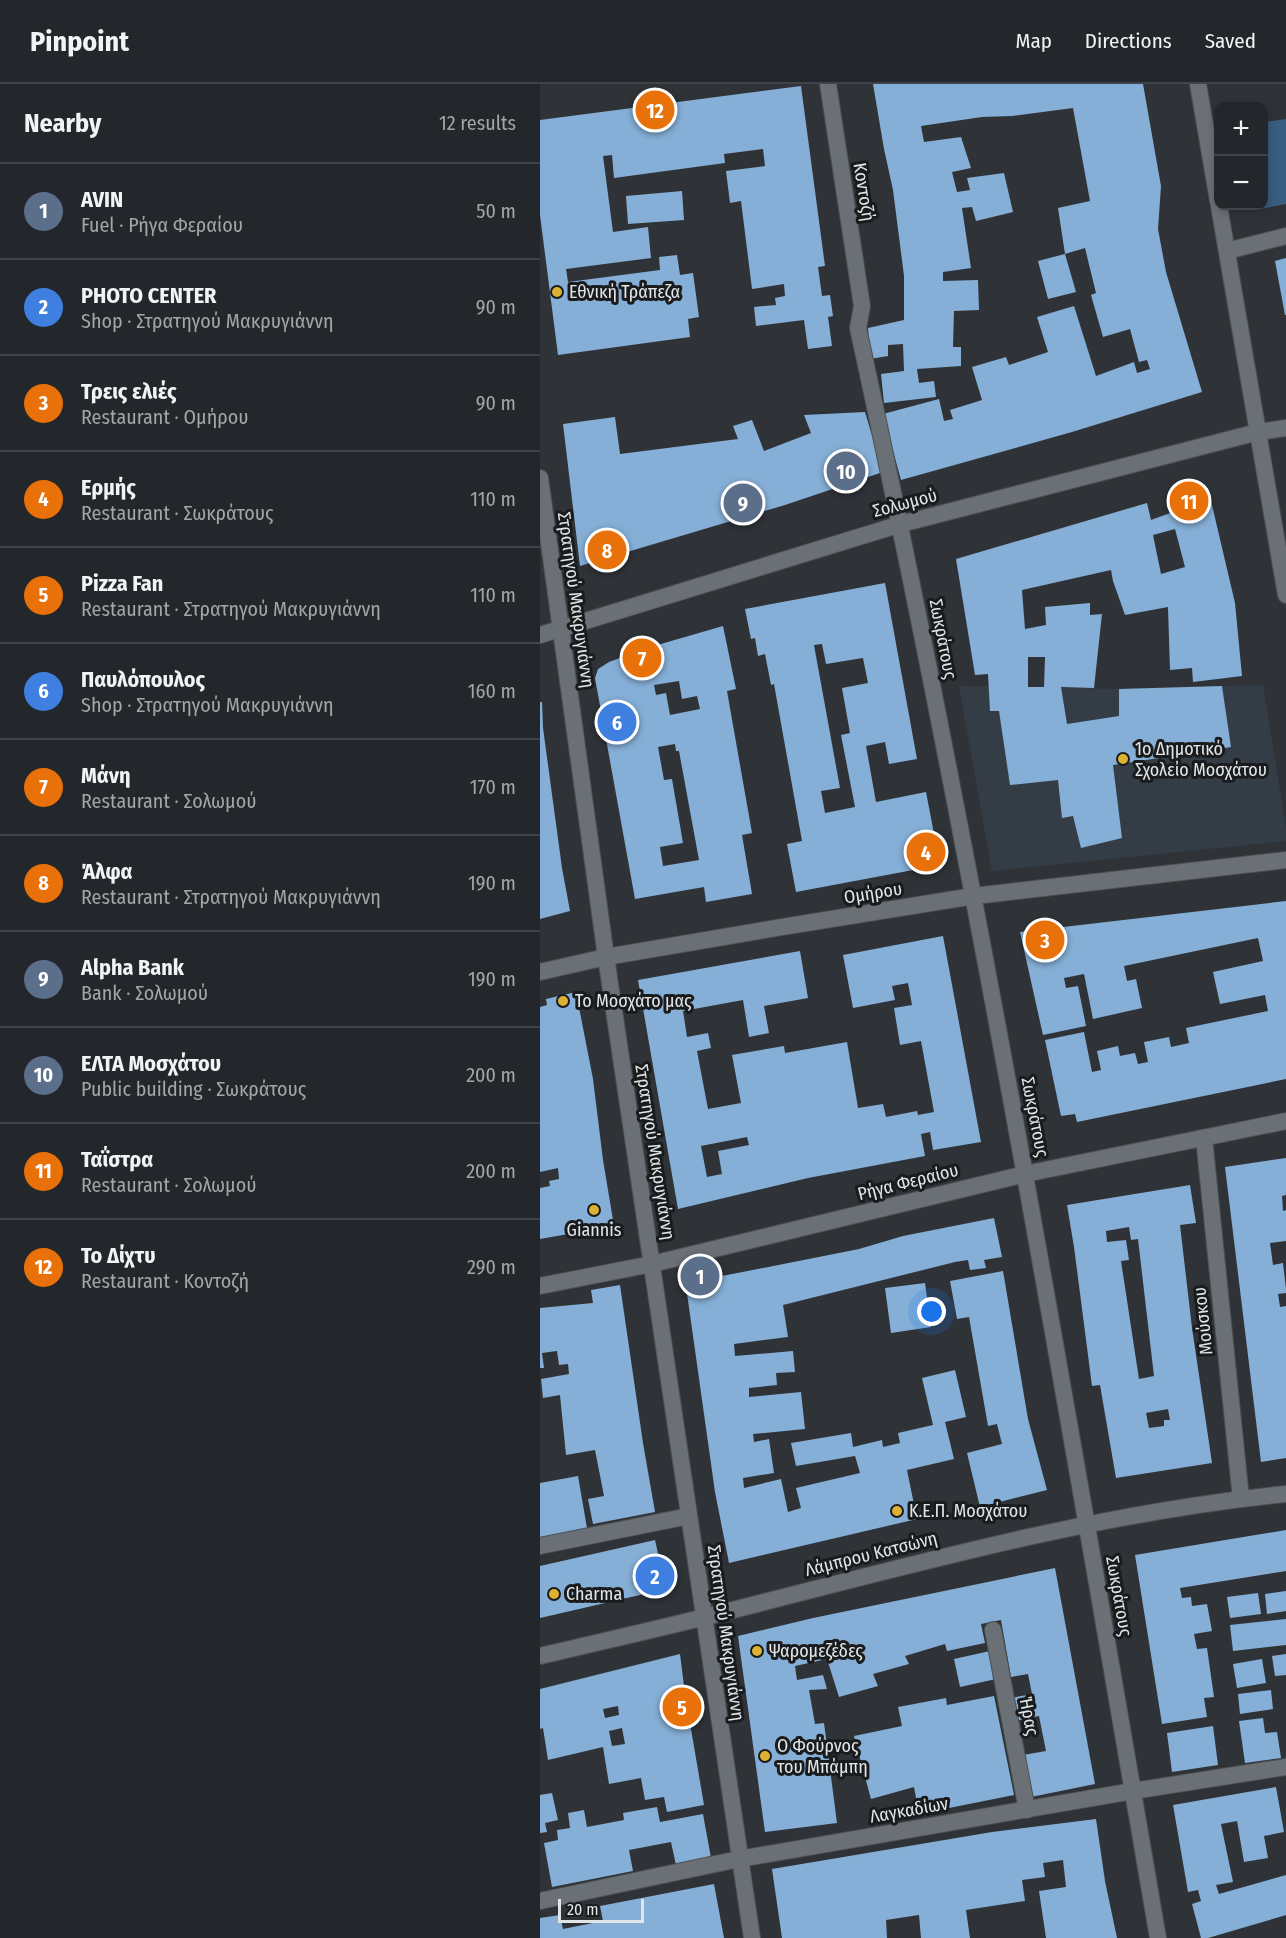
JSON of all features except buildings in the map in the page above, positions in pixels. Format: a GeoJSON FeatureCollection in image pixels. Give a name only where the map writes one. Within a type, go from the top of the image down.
{"type":"FeatureCollection","features":[{"type":"Feature","properties":{"kind":"street","name":"Κοντοζή"},"geometry":{"type":"LineString","coordinates":[[828,84],[861,306]]}},
{"type":"Feature","properties":{"kind":"street"},"geometry":{"type":"LineString","coordinates":[[1198,84],[1214,175]]}},
{"type":"Feature","properties":{"kind":"street"},"geometry":{"type":"LineString","coordinates":[[1220,210],[1286,595]]}},
{"type":"Feature","properties":{"kind":"street"},"geometry":{"type":"LineString","coordinates":[[1227,251],[1286,236]]}},
{"type":"Feature","properties":{"kind":"street","name":"Σωκράτους"},"geometry":{"type":"LineString","coordinates":[[861,306],[858,328],[901,524],[974,896],[1087,1525],[1158,1938]]}},
{"type":"Feature","properties":{"kind":"street","name":"Σολωμού"},"geometry":{"type":"LineString","coordinates":[[540,635],[901,524],[1258,432],[1286,428]]}},
{"type":"Feature","properties":{"kind":"street","name":"Στρατηγού Μακρυγιάννη"},"geometry":{"type":"LineString","coordinates":[[540,478],[606,957],[752,1938]]}},
{"type":"Feature","properties":{"kind":"street","name":"Ομήρου"},"geometry":{"type":"LineString","coordinates":[[540,972],[606,957],[974,896],[1286,860]]}},
{"type":"Feature","properties":{"kind":"street","name":"Ρήγα Φεραίου"},"geometry":{"type":"LineString","coordinates":[[540,1286],[652,1264],[1025,1174],[1286,1121]]}},
{"type":"Feature","properties":{"kind":"street","name":"Μούσκου"},"geometry":{"type":"LineString","coordinates":[[1204,1138],[1240,1499]]}},
{"type":"Feature","properties":{"kind":"street","name":"Λάμπρου Κατσώνη"},"geometry":{"type":"LineString","coordinates":[[540,1656],[885,1570],[1087,1525],[1240,1499],[1286,1494]]}},
{"type":"Feature","properties":{"kind":"street"},"geometry":{"type":"LineString","coordinates":[[540,1546],[689,1516]]}},
{"type":"Feature","properties":{"kind":"street","name":"Ήρας"},"geometry":{"type":"LineString","coordinates":[[993,1630],[1026,1810]]}},
{"type":"Feature","properties":{"kind":"street","name":"Λαγκαδίων"},"geometry":{"type":"LineString","coordinates":[[540,1901],[739,1859],[1286,1767]]}},
{"type":"Feature","properties":{"kind":"shaded area"},"geometry":{"type":"Polygon","coordinates":[[[1286,119],[1286,204],[1268,207],[1268,156],[1268,121],[1286,119]]]}},
{"type":"Feature","properties":{"kind":"shaded area","name":"1ο Δημοτικό Σχολείο Μοσχάτου"},"geometry":{"type":"Polygon","coordinates":[[[1263,685],[1286,828],[1286,841],[992,871],[959,686],[1119,689],[1263,685]]]}},
{"type":"Feature","properties":{"kind":"place","name":"Το Δίχτυ"},"geometry":{"type":"Point","coordinates":[655,110]}},
{"type":"Feature","properties":{"kind":"place","name":"Εθνική Τράπεζα"},"geometry":{"type":"Point","coordinates":[557,292]}},
{"type":"Feature","properties":{"kind":"place","name":"ΕΛΤΑ Μοσχάτου"},"geometry":{"type":"Point","coordinates":[846,471]}},
{"type":"Feature","properties":{"kind":"place","name":"Ταΐστρα"},"geometry":{"type":"Point","coordinates":[1189,501]}},
{"type":"Feature","properties":{"kind":"place","name":"Alpha Bank"},"geometry":{"type":"Point","coordinates":[743,503]}},
{"type":"Feature","properties":{"kind":"place","name":"Άλφα"},"geometry":{"type":"Point","coordinates":[607,550]}},
{"type":"Feature","properties":{"kind":"place","name":"Μάνη"},"geometry":{"type":"Point","coordinates":[642,658]}},
{"type":"Feature","properties":{"kind":"place","name":"Παυλόπουλος"},"geometry":{"type":"Point","coordinates":[617,722]}},
{"type":"Feature","properties":{"kind":"place","name":"1ο Δημοτικό Σχολείο Μοσχάτου"},"geometry":{"type":"Point","coordinates":[1123,759]}},
{"type":"Feature","properties":{"kind":"place","name":"Ερμής"},"geometry":{"type":"Point","coordinates":[926,852]}},
{"type":"Feature","properties":{"kind":"place","name":"Τρεις ελιές"},"geometry":{"type":"Point","coordinates":[1045,940]}},
{"type":"Feature","properties":{"kind":"place","name":"Το Μοσχάτο μας"},"geometry":{"type":"Point","coordinates":[563,1001]}},
{"type":"Feature","properties":{"kind":"place","name":"Giannis"},"geometry":{"type":"Point","coordinates":[594,1210]}},
{"type":"Feature","properties":{"kind":"place","name":"AVIN"},"geometry":{"type":"Point","coordinates":[700,1276]}},
{"type":"Feature","properties":{"kind":"place","name":"Κ.Ε.Π. Μοσχάτου"},"geometry":{"type":"Point","coordinates":[897,1511]}},
{"type":"Feature","properties":{"kind":"place","name":"PHOTO CENTER"},"geometry":{"type":"Point","coordinates":[655,1576]}},
{"type":"Feature","properties":{"kind":"place","name":"Charma"},"geometry":{"type":"Point","coordinates":[554,1594]}},
{"type":"Feature","properties":{"kind":"place","name":"Ψαρομεζέδες"},"geometry":{"type":"Point","coordinates":[757,1651]}},
{"type":"Feature","properties":{"kind":"place","name":"Pizza Fan"},"geometry":{"type":"Point","coordinates":[682,1707]}},
{"type":"Feature","properties":{"kind":"place","name":"Ο Φούρνος του Μπάμπη"},"geometry":{"type":"Point","coordinates":[765,1756]}}]}
